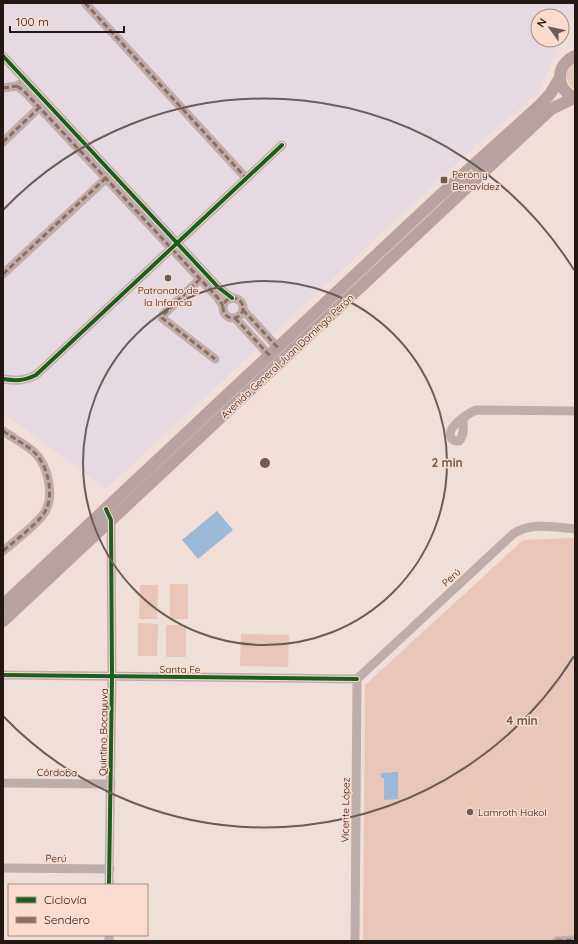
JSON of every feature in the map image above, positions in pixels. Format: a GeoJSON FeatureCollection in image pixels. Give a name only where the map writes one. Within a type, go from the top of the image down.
{"type":"FeatureCollection","features":[{"type":"Feature","properties":{"kind":"main road","name":"Avenida General Juan Domingo Perón"},"geometry":{"type":"LineString","coordinates":[[3,621],[109,514],[274,352],[435,200],[545,101],[560,78],[562,67],[573,55]]}},
{"type":"Feature","properties":{"kind":"main road"},"geometry":{"type":"LineString","coordinates":[[560,78],[564,90],[575,98]]}},
{"type":"Feature","properties":{"kind":"main road","name":"Avenida General Juan Domingo Perón"},"geometry":{"type":"LineString","coordinates":[[3,605],[109,514],[551,110],[575,98]]}},
{"type":"Feature","properties":{"kind":"street"},"geometry":{"type":"LineString","coordinates":[[86,3],[246,178]]}},
{"type":"Feature","properties":{"kind":"street"},"geometry":{"type":"LineString","coordinates":[[3,56],[25,79],[43,104],[175,246],[218,287],[232,298],[241,301],[243,304],[243,310],[240,316],[235,318]]}},
{"type":"Feature","properties":{"kind":"street"},"geometry":{"type":"LineString","coordinates":[[3,88],[17,86],[25,79]]}},
{"type":"Feature","properties":{"kind":"street"},"geometry":{"type":"LineString","coordinates":[[17,86],[43,104]]}},
{"type":"Feature","properties":{"kind":"street"},"geometry":{"type":"LineString","coordinates":[[3,142],[43,104]]}},
{"type":"Feature","properties":{"kind":"street"},"geometry":{"type":"LineString","coordinates":[[3,379],[14,381],[26,380],[36,375],[282,145]]}},
{"type":"Feature","properties":{"kind":"street"},"geometry":{"type":"LineString","coordinates":[[3,274],[109,176]]}},
{"type":"Feature","properties":{"kind":"street"},"geometry":{"type":"LineString","coordinates":[[175,246],[200,279],[218,298],[223,306],[224,313],[227,316],[235,318],[274,352]]}},
{"type":"Feature","properties":{"kind":"street"},"geometry":{"type":"LineString","coordinates":[[200,279],[163,315],[162,318],[215,359]]}},
{"type":"Feature","properties":{"kind":"street"},"geometry":{"type":"LineString","coordinates":[[223,306],[226,300],[232,298]]}},
{"type":"Feature","properties":{"kind":"street"},"geometry":{"type":"LineString","coordinates":[[243,310],[274,352]]}},
{"type":"Feature","properties":{"kind":"street"},"geometry":{"type":"LineString","coordinates":[[463,418],[476,410],[575,411]]}},
{"type":"Feature","properties":{"kind":"street"},"geometry":{"type":"LineString","coordinates":[[3,432],[33,451],[41,460],[47,475],[49,494],[48,508],[42,516],[3,551]]}},
{"type":"Feature","properties":{"kind":"street","name":"Quintino Bocayuva"},"geometry":{"type":"LineString","coordinates":[[109,514],[112,677],[109,884]]}},
{"type":"Feature","properties":{"kind":"street","name":"Perú"},"geometry":{"type":"LineString","coordinates":[[357,679],[513,534],[525,527],[534,526],[575,529]]}},
{"type":"Feature","properties":{"kind":"street","name":"Santa Fe"},"geometry":{"type":"LineString","coordinates":[[3,675],[357,679]]}},
{"type":"Feature","properties":{"kind":"street","name":"Vicente López"},"geometry":{"type":"LineString","coordinates":[[355,941],[357,679]]}},
{"type":"Feature","properties":{"kind":"street","name":"Córdoba"},"geometry":{"type":"LineString","coordinates":[[3,783],[111,784]]}},
{"type":"Feature","properties":{"kind":"street","name":"Perú"},"geometry":{"type":"LineString","coordinates":[[3,868],[110,870]]}},
{"type":"Feature","properties":{"kind":"street"},"geometry":{"type":"LineString","coordinates":[[557,941],[575,940]]}},
{"type":"Feature","properties":{"kind":"shaded area","name":"Patronato de la Infancia"},"geometry":{"type":"Polygon","coordinates":[[[3,3],[575,3],[575,10],[570,21],[570,8],[530,8],[530,48],[558,48],[538,93],[479,143],[106,489],[3,413],[3,3]]]}},
{"type":"Feature","properties":{"kind":"shaded area"},"geometry":{"type":"Polygon","coordinates":[[[575,63],[575,90],[567,80],[567,73],[571,66],[575,63]]]}},
{"type":"Feature","properties":{"kind":"shaded area","name":"Lamroth Hakol"},"geometry":{"type":"Polygon","coordinates":[[[574,538],[575,941],[363,941],[365,685],[523,540],[574,538]]]}},
{"type":"Feature","properties":{"kind":"shaded area"},"geometry":{"type":"Polygon","coordinates":[[[170,584],[188,584],[188,619],[170,619],[170,584]]]}},
{"type":"Feature","properties":{"kind":"shaded area"},"geometry":{"type":"Polygon","coordinates":[[[140,585],[158,585],[157,619],[139,619],[140,585]]]}},
{"type":"Feature","properties":{"kind":"shaded area"},"geometry":{"type":"Polygon","coordinates":[[[138,623],[158,624],[157,656],[138,656],[138,623]]]}},
{"type":"Feature","properties":{"kind":"shaded area"},"geometry":{"type":"Polygon","coordinates":[[[166,625],[186,625],[186,657],[166,657],[166,625]]]}},
{"type":"Feature","properties":{"kind":"shaded area"},"geometry":{"type":"Polygon","coordinates":[[[241,634],[289,635],[288,667],[240,666],[241,634]]]}},
{"type":"Feature","properties":{"kind":"water"},"geometry":{"type":"Polygon","coordinates":[[[217,511],[233,530],[198,559],[182,540],[217,511]]]}},
{"type":"Feature","properties":{"kind":"water"},"geometry":{"type":"Polygon","coordinates":[[[398,772],[398,799],[384,800],[384,778],[381,778],[381,773],[398,772]]]}},
{"type":"Feature","properties":{"kind":"marked path"},"geometry":{"type":"LineString","coordinates":[[85,3],[246,178]]}},
{"type":"Feature","properties":{"kind":"marked path"},"geometry":{"type":"LineString","coordinates":[[3,88],[17,86],[20,83]]}},
{"type":"Feature","properties":{"kind":"marked path"},"geometry":{"type":"LineString","coordinates":[[17,86],[24,91],[218,298],[223,306]]}},
{"type":"Feature","properties":{"kind":"marked path"},"geometry":{"type":"LineString","coordinates":[[3,142],[42,105]]}},
{"type":"Feature","properties":{"kind":"marked path"},"geometry":{"type":"LineString","coordinates":[[3,274],[108,176]]}},
{"type":"Feature","properties":{"kind":"marked path"},"geometry":{"type":"LineString","coordinates":[[200,279],[163,315],[162,318],[215,359]]}},
{"type":"Feature","properties":{"kind":"marked path"},"geometry":{"type":"LineString","coordinates":[[233,298],[240,301],[243,308],[240,315],[233,318],[226,315],[223,308],[226,301],[233,298]]}},
{"type":"Feature","properties":{"kind":"marked path"},"geometry":{"type":"LineString","coordinates":[[243,310],[278,348]]}},
{"type":"Feature","properties":{"kind":"marked path"},"geometry":{"type":"LineString","coordinates":[[235,318],[270,356]]}},
{"type":"Feature","properties":{"kind":"marked path"},"geometry":{"type":"LineString","coordinates":[[3,431],[30,449],[39,458],[47,474],[50,492],[49,501],[42,516],[3,551]]}},
{"type":"Feature","properties":{"kind":"marked path"},"geometry":{"type":"LineString","coordinates":[[557,941],[575,940]]}},
{"type":"Feature","properties":{"kind":"cycle path"},"geometry":{"type":"LineString","coordinates":[[3,56],[218,287],[232,298]]}},
{"type":"Feature","properties":{"kind":"cycle path"},"geometry":{"type":"LineString","coordinates":[[3,379],[20,380],[36,375],[282,145]]}},
{"type":"Feature","properties":{"kind":"cycle path"},"geometry":{"type":"LineString","coordinates":[[106,509],[111,520],[112,677],[109,884]]}},
{"type":"Feature","properties":{"kind":"cycle path"},"geometry":{"type":"LineString","coordinates":[[3,675],[357,679]]}},
{"type":"Feature","properties":{"kind":"place","name":"Perón y Benavídez"},"geometry":{"type":"Point","coordinates":[444,180]}},
{"type":"Feature","properties":{"kind":"place","name":"Patronato de la Infancia"},"geometry":{"type":"Point","coordinates":[168,278]}},
{"type":"Feature","properties":{"kind":"place","name":"Lamroth Hakol"},"geometry":{"type":"Point","coordinates":[470,812]}}]}
